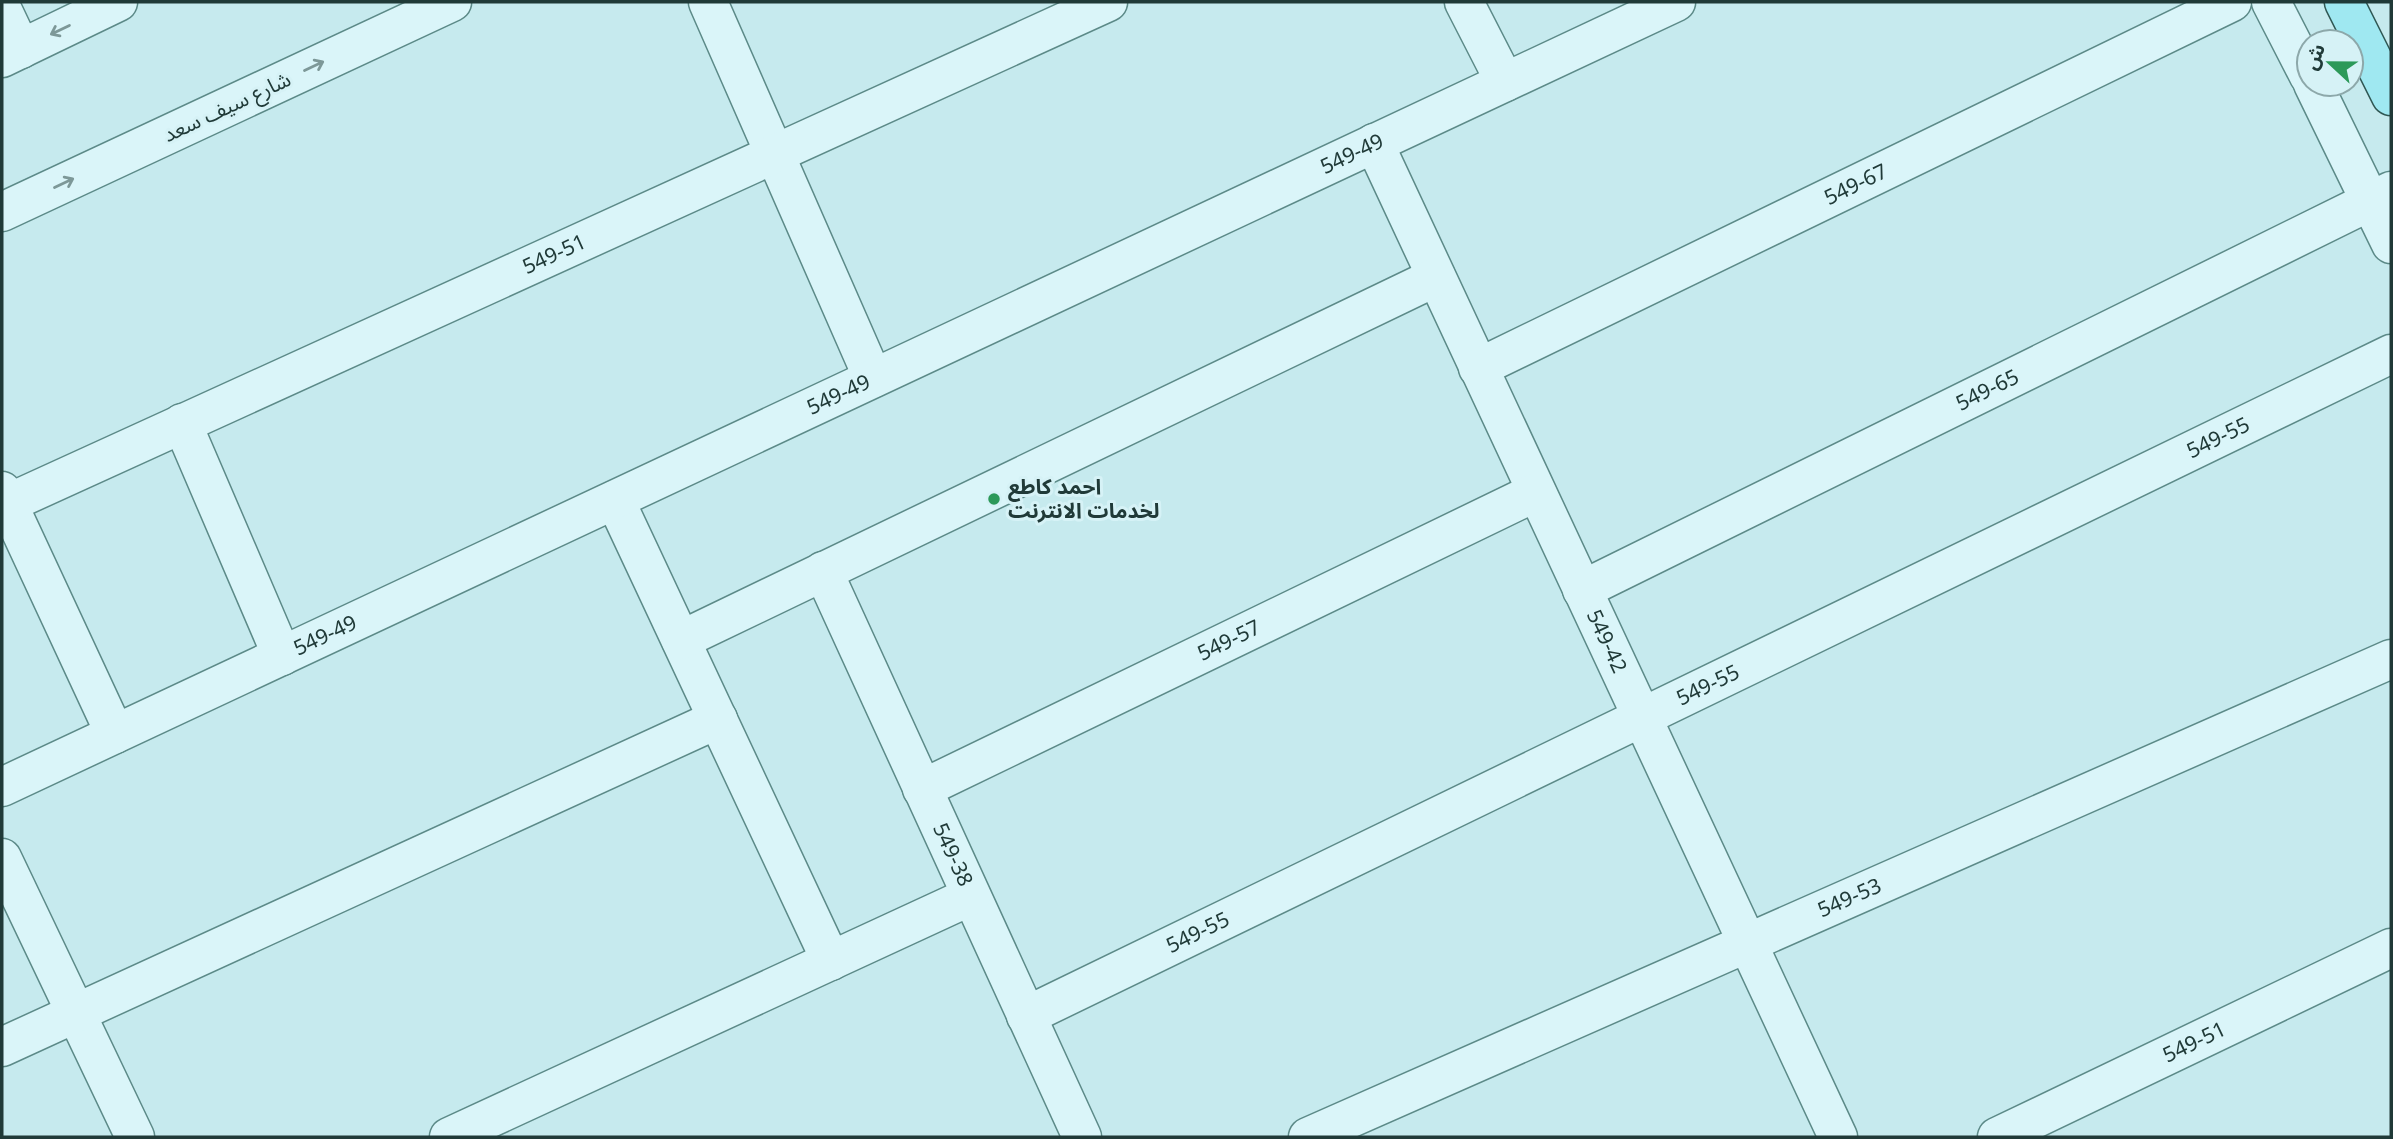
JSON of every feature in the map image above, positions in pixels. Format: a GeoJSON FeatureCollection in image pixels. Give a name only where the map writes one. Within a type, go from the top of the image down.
{"type":"FeatureCollection","features":[{"type":"Feature","properties":{"kind":"main road"},"geometry":{"type":"LineString","coordinates":[[2344,2],[2391,96]]}},
{"type":"Feature","properties":{"kind":"street"},"geometry":{"type":"LineString","coordinates":[[2,9],[11,53],[118,2]]}},
{"type":"Feature","properties":{"kind":"street","name":"شارع سيف سعد"},"geometry":{"type":"LineString","coordinates":[[2,212],[452,2]]}},
{"type":"Feature","properties":{"kind":"street"},"geometry":{"type":"LineString","coordinates":[[708,2],[873,378]]}},
{"type":"Feature","properties":{"kind":"street","name":"549-51"},"geometry":{"type":"LineString","coordinates":[[4,500],[183,423],[1108,2]]}},
{"type":"Feature","properties":{"kind":"street"},"geometry":{"type":"LineString","coordinates":[[1464,2],[1505,82]]}},
{"type":"Feature","properties":{"kind":"street","name":"549-49"},"geometry":{"type":"LineString","coordinates":[[2,787],[1676,2]]}},
{"type":"Feature","properties":{"kind":"street","name":"549-67"},"geometry":{"type":"LineString","coordinates":[[1478,368],[2232,2]]}},
{"type":"Feature","properties":{"kind":"street"},"geometry":{"type":"LineString","coordinates":[[2271,2],[2295,49]]}},
{"type":"Feature","properties":{"kind":"street"},"geometry":{"type":"LineString","coordinates":[[2322,98],[2381,196],[2391,244]]}},
{"type":"Feature","properties":{"kind":"street","name":"549-42"},"geometry":{"type":"LineString","coordinates":[[1374,144],[1838,1137]]}},
{"type":"Feature","properties":{"kind":"street","name":"549-65"},"geometry":{"type":"LineString","coordinates":[[1582,590],[2381,196]]}},
{"type":"Feature","properties":{"kind":"street"},"geometry":{"type":"LineString","coordinates":[[681,640],[1436,277]]}},
{"type":"Feature","properties":{"kind":"street","name":"549-55"},"geometry":{"type":"LineString","coordinates":[[1026,1016],[2391,354]]}},
{"type":"Feature","properties":{"kind":"street"},"geometry":{"type":"LineString","coordinates":[[183,423],[282,656]]}},
{"type":"Feature","properties":{"kind":"street","name":"549-57"},"geometry":{"type":"LineString","coordinates":[[922,789],[1536,492]]}},
{"type":"Feature","properties":{"kind":"street"},"geometry":{"type":"LineString","coordinates":[[4,500],[115,734]]}},
{"type":"Feature","properties":{"kind":"street"},"geometry":{"type":"LineString","coordinates":[[615,500],[831,961]]}},
{"type":"Feature","properties":{"kind":"street","name":"549-38"},"geometry":{"type":"LineString","coordinates":[[823,571],[1082,1137]]}},
{"type":"Feature","properties":{"kind":"street","name":"549-53"},"geometry":{"type":"LineString","coordinates":[[1308,1137],[2391,660]]}},
{"type":"Feature","properties":{"kind":"street"},"geometry":{"type":"LineString","coordinates":[[2,1046],[718,719]]}},
{"type":"Feature","properties":{"kind":"street"},"geometry":{"type":"LineString","coordinates":[[2,858],[135,1137]]}},
{"type":"Feature","properties":{"kind":"street"},"geometry":{"type":"LineString","coordinates":[[449,1137],[971,896]]}},
{"type":"Feature","properties":{"kind":"street","name":"549-51"},"geometry":{"type":"LineString","coordinates":[[1997,1137],[2391,948]]}},
{"type":"Feature","properties":{"kind":"place","name":"احمد كاطع لخدمات الانترنت"},"geometry":{"type":"Point","coordinates":[994,499]}}]}
